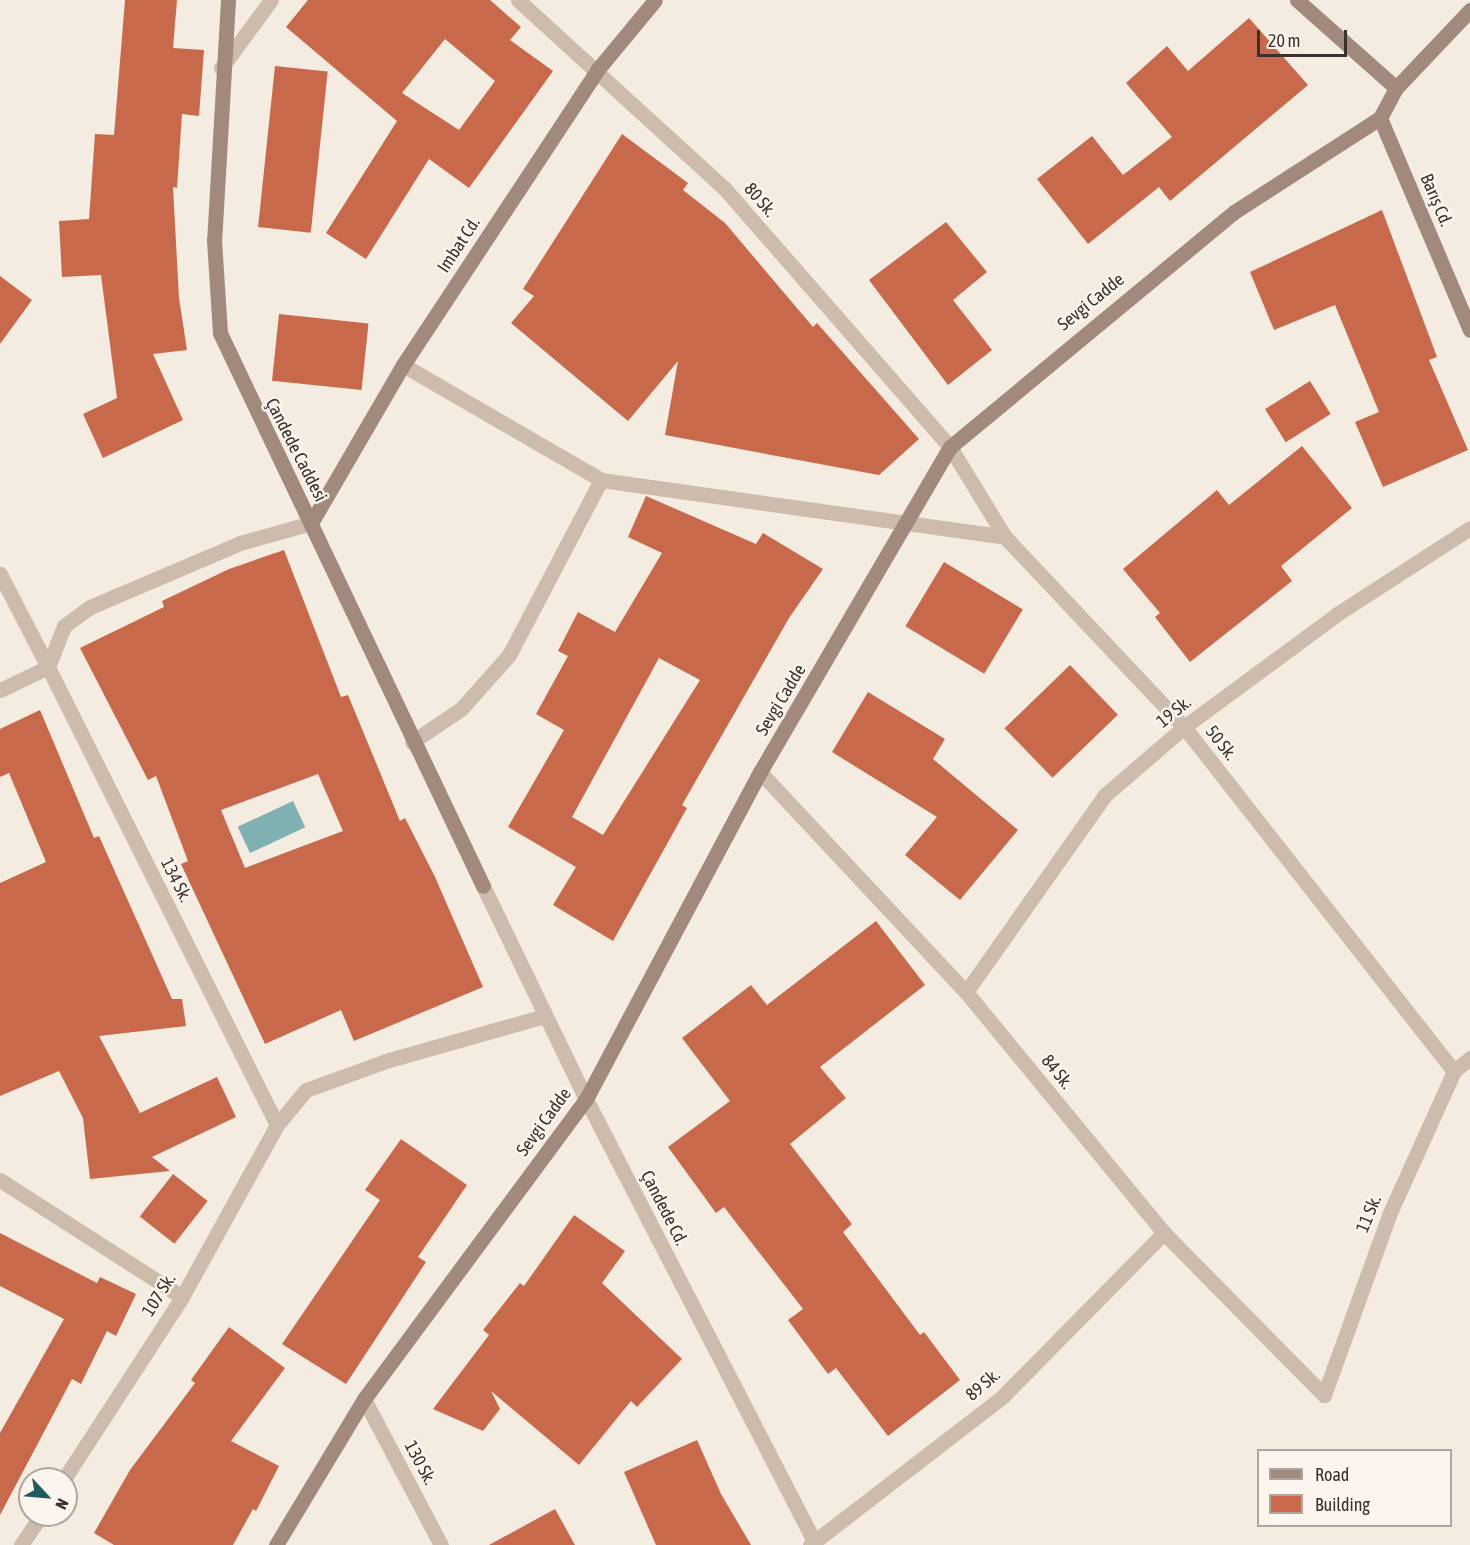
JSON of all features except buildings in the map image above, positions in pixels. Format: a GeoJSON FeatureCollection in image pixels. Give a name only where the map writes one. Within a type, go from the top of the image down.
{"type":"FeatureCollection","features":[{"type":"Feature","properties":{"kind":"street","name":"Çandede Caddesi"},"geometry":{"type":"LineString","coordinates":[[228,0],[220,68],[214,240],[220,333],[256,417],[311,523],[412,742],[483,886]]}},
{"type":"Feature","properties":{"kind":"street"},"geometry":{"type":"LineString","coordinates":[[220,68],[271,0]]}},
{"type":"Feature","properties":{"kind":"street","name":"80 Sk."},"geometry":{"type":"LineString","coordinates":[[518,0],[598,69],[725,189],[950,447]]}},
{"type":"Feature","properties":{"kind":"street","name":"Imbat Cd."},"geometry":{"type":"LineString","coordinates":[[311,523],[403,365],[598,69],[655,0]]}},
{"type":"Feature","properties":{"kind":"street"},"geometry":{"type":"LineString","coordinates":[[1297,0],[1396,88]]}},
{"type":"Feature","properties":{"kind":"street","name":"Sevgi Cadde"},"geometry":{"type":"LineString","coordinates":[[276,1545],[364,1399],[586,1099],[760,772],[950,447],[1234,212],[1380,118],[1396,88],[1470,10]]}},
{"type":"Feature","properties":{"kind":"street","name":"Barış Cd."},"geometry":{"type":"LineString","coordinates":[[1380,118],[1470,330]]}},
{"type":"Feature","properties":{"kind":"street"},"geometry":{"type":"LineString","coordinates":[[403,365],[601,480],[904,526],[1005,537]]}},
{"type":"Feature","properties":{"kind":"street","name":"50 Sk."},"geometry":{"type":"LineString","coordinates":[[950,447],[1005,537],[1184,727],[1454,1071]]}},
{"type":"Feature","properties":{"kind":"street"},"geometry":{"type":"LineString","coordinates":[[412,742],[461,709],[509,655],[601,480]]}},
{"type":"Feature","properties":{"kind":"street"},"geometry":{"type":"LineString","coordinates":[[0,690],[48,668],[64,626],[90,607],[240,543],[311,523]]}},
{"type":"Feature","properties":{"kind":"street","name":"19 Sk."},"geometry":{"type":"LineString","coordinates":[[966,992],[1080,824],[1105,795],[1184,727],[1337,614],[1470,528]]}},
{"type":"Feature","properties":{"kind":"street","name":"134 Sk."},"geometry":{"type":"LineString","coordinates":[[0,574],[277,1125]]}},
{"type":"Feature","properties":{"kind":"street","name":"84 Sk."},"geometry":{"type":"LineString","coordinates":[[760,772],[966,992],[1164,1233],[1324,1395]]}},
{"type":"Feature","properties":{"kind":"street","name":"Çandede Cd."},"geometry":{"type":"LineString","coordinates":[[483,886],[544,1016],[814,1544]]}},
{"type":"Feature","properties":{"kind":"street"},"geometry":{"type":"LineString","coordinates":[[277,1125],[306,1090],[389,1060],[544,1016]]}},
{"type":"Feature","properties":{"kind":"street","name":"11 Sk."},"geometry":{"type":"LineString","coordinates":[[1324,1395],[1389,1215],[1454,1071],[1470,1058]]}},
{"type":"Feature","properties":{"kind":"street","name":"107 Sk."},"geometry":{"type":"LineString","coordinates":[[72,1467],[182,1297],[277,1125]]}},
{"type":"Feature","properties":{"kind":"street"},"geometry":{"type":"LineString","coordinates":[[0,1180],[182,1297]]}},
{"type":"Feature","properties":{"kind":"street","name":"89 Sk."},"geometry":{"type":"LineString","coordinates":[[814,1544],[1002,1397],[1164,1233]]}},
{"type":"Feature","properties":{"kind":"street","name":"130 Sk."},"geometry":{"type":"LineString","coordinates":[[364,1399],[441,1545]]}},
{"type":"Feature","properties":{"kind":"street"},"geometry":{"type":"LineString","coordinates":[[21,1545],[33,1527]]}},
{"type":"Feature","properties":{"kind":"water"},"geometry":{"type":"Polygon","coordinates":[[[293,801],[305,827],[250,853],[238,827],[293,801]]]}}]}
